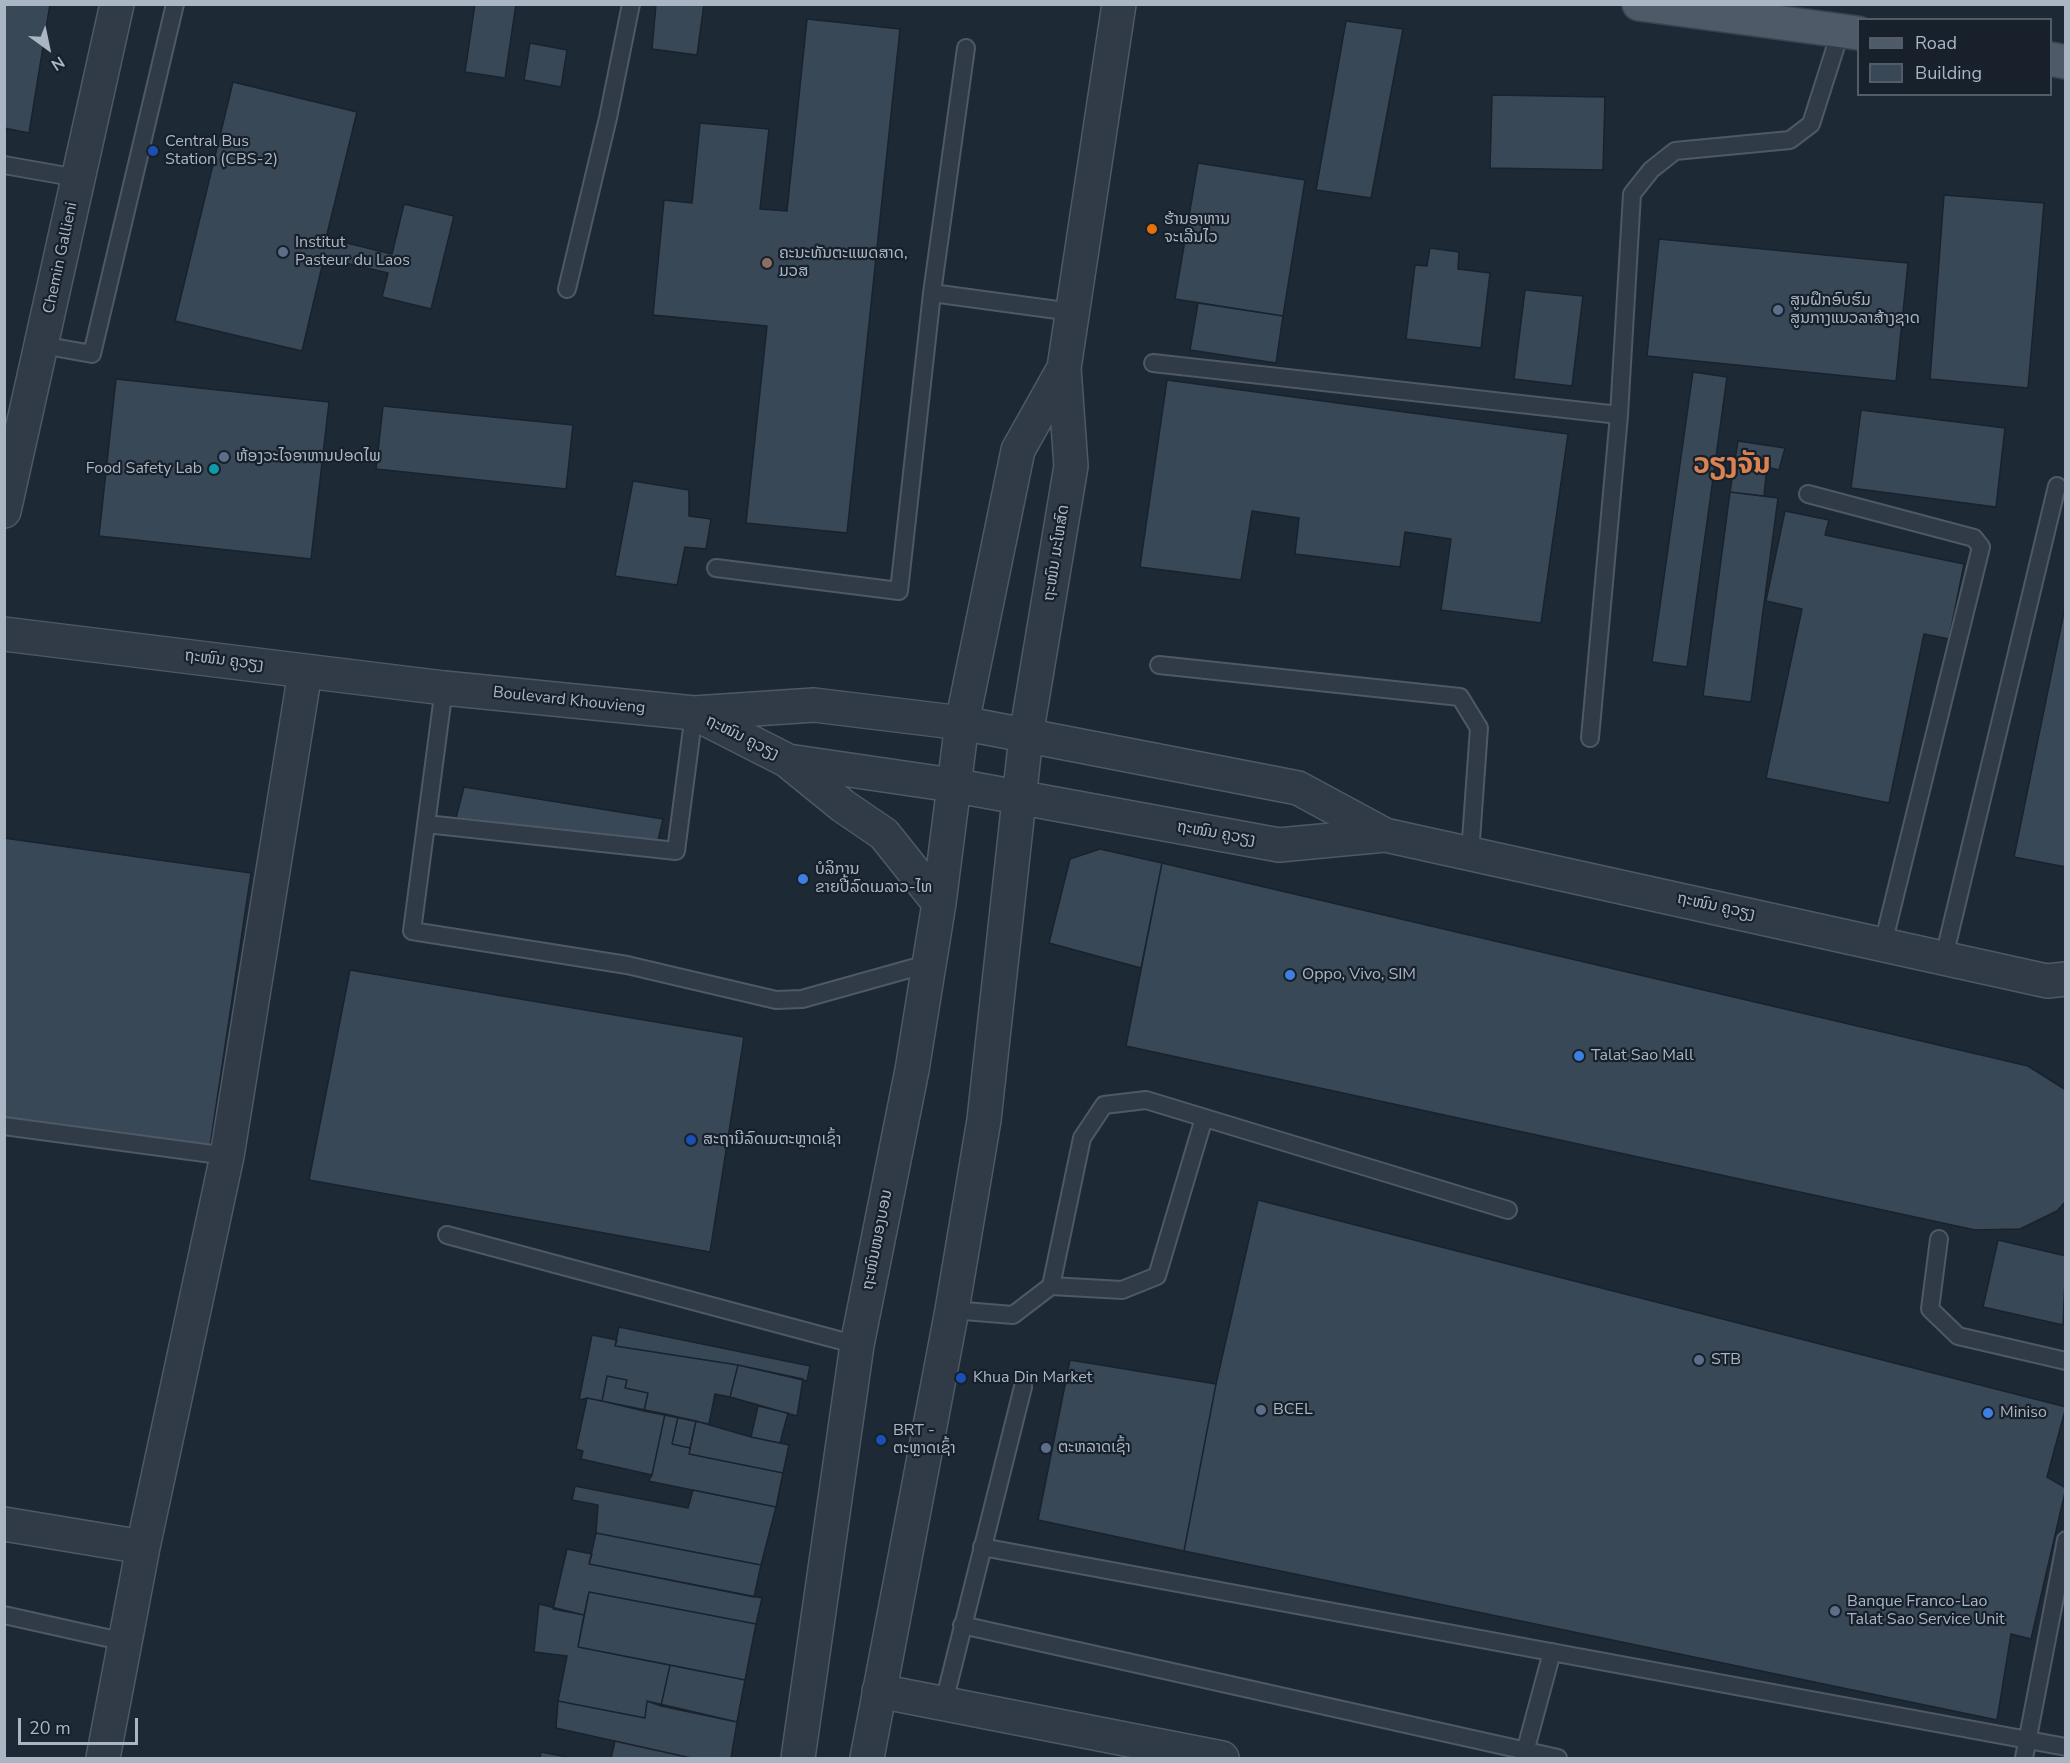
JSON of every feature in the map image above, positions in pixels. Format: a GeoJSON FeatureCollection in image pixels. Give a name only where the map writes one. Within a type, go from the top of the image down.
{"type":"FeatureCollection","features":[{"type":"Feature","properties":{"kind":"main road"},"geometry":{"type":"LineString","coordinates":[[1642,5],[1850,32]]}},
{"type":"Feature","properties":{"kind":"street","name":"Chemin Gallieni"},"geometry":{"type":"LineString","coordinates":[[4,511],[117,4]]}},
{"type":"Feature","properties":{"kind":"street","name":"ຖະໜົນ ມະໂຫສົດ"},"geometry":{"type":"LineString","coordinates":[[1026,736],[1071,466],[1064,368],[1119,4]]}},
{"type":"Feature","properties":{"kind":"street","name":"ຖະໜົນ ມະໂຫສົດ"},"geometry":{"type":"LineString","coordinates":[[962,723],[1018,450],[1064,368]]}},
{"type":"Feature","properties":{"kind":"street","name":"ຖະໜົນ ຄູວຽງ"},"geometry":{"type":"LineString","coordinates":[[4,634],[444,688]]}},
{"type":"Feature","properties":{"kind":"street"},"geometry":{"type":"LineString","coordinates":[[103,1758],[143,1547],[227,1156],[305,672]]}},
{"type":"Feature","properties":{"kind":"street","name":"Boulevard Khouvieng"},"geometry":{"type":"LineString","coordinates":[[444,688],[694,713]]}},
{"type":"Feature","properties":{"kind":"street","name":"ຖະໜົນ ຄູວຽງ"},"geometry":{"type":"LineString","coordinates":[[694,713],[814,705],[962,723],[1298,788],[1385,835],[1944,957],[2059,985]]}},
{"type":"Feature","properties":{"kind":"street","name":"ຖະໜົນ ຄູວຽງ"},"geometry":{"type":"LineString","coordinates":[[694,713],[788,761],[952,785],[1279,845],[1385,835]]}},
{"type":"Feature","properties":{"kind":"street","name":"ຖະໜົນໜອງບອນ"},"geometry":{"type":"LineString","coordinates":[[798,1758],[857,1345],[912,1070],[927,964],[939,903],[952,785],[962,723]]}},
{"type":"Feature","properties":{"kind":"street"},"geometry":{"type":"LineString","coordinates":[[867,1758],[952,1310],[984,1120],[1026,736]]}},
{"type":"Feature","properties":{"kind":"street"},"geometry":{"type":"LineString","coordinates":[[788,761],[843,806],[884,834],[939,903]]}},
{"type":"Feature","properties":{"kind":"street"},"geometry":{"type":"LineString","coordinates":[[4,1524],[143,1547]]}},
{"type":"Feature","properties":{"kind":"street"},"geometry":{"type":"LineString","coordinates":[[879,1691],[1222,1758]]}},
{"type":"Feature","properties":{"kind":"lane"},"geometry":{"type":"LineString","coordinates":[[42,345],[92,354],[175,4]]}},
{"type":"Feature","properties":{"kind":"lane"},"geometry":{"type":"LineString","coordinates":[[567,289],[608,118],[631,4]]}},
{"type":"Feature","properties":{"kind":"lane"},"geometry":{"type":"LineString","coordinates":[[1590,738],[1619,416],[1632,194],[1651,170],[1675,151],[1790,140],[1812,124],[1850,32]]}},
{"type":"Feature","properties":{"kind":"lane"},"geometry":{"type":"LineString","coordinates":[[716,568],[898,591],[932,293],[966,48]]}},
{"type":"Feature","properties":{"kind":"lane"},"geometry":{"type":"LineString","coordinates":[[4,165],[78,178]]}},
{"type":"Feature","properties":{"kind":"lane"},"geometry":{"type":"LineString","coordinates":[[932,293],[1072,312]]}},
{"type":"Feature","properties":{"kind":"lane"},"geometry":{"type":"LineString","coordinates":[[1153,363],[1619,416]]}},
{"type":"Feature","properties":{"kind":"lane"},"geometry":{"type":"LineString","coordinates":[[1944,957],[2056,486]]}},
{"type":"Feature","properties":{"kind":"lane"},"geometry":{"type":"LineString","coordinates":[[1808,494],[1974,538],[1981,547],[1883,944]]}},
{"type":"Feature","properties":{"kind":"lane"},"geometry":{"type":"LineString","coordinates":[[1159,665],[1460,698],[1479,728],[1470,854]]}},
{"type":"Feature","properties":{"kind":"lane"},"geometry":{"type":"LineString","coordinates":[[444,688],[412,931],[627,965],[776,1000],[801,999],[927,964]]}},
{"type":"Feature","properties":{"kind":"lane"},"geometry":{"type":"LineString","coordinates":[[426,824],[676,851],[694,713]]}},
{"type":"Feature","properties":{"kind":"lane"},"geometry":{"type":"LineString","coordinates":[[1052,1286],[1082,1138],[1104,1105],[1146,1100],[1508,1210]]}},
{"type":"Feature","properties":{"kind":"lane"},"geometry":{"type":"LineString","coordinates":[[952,1310],[1013,1315],[1052,1286],[1122,1290],[1156,1276],[1204,1118]]}},
{"type":"Feature","properties":{"kind":"lane"},"geometry":{"type":"LineString","coordinates":[[4,1126],[227,1156]]}},
{"type":"Feature","properties":{"kind":"lane"},"geometry":{"type":"LineString","coordinates":[[447,1235],[857,1345]]}},
{"type":"Feature","properties":{"kind":"lane"},"geometry":{"type":"LineString","coordinates":[[1939,1239],[1930,1309],[1958,1336],[2066,1361]]}},
{"type":"Feature","properties":{"kind":"lane"},"geometry":{"type":"LineString","coordinates":[[944,1702],[1023,1387]]}},
{"type":"Feature","properties":{"kind":"lane"},"geometry":{"type":"LineString","coordinates":[[2024,1758],[2066,1540]]}},
{"type":"Feature","properties":{"kind":"lane"},"geometry":{"type":"LineString","coordinates":[[982,1547],[2066,1748]]}},
{"type":"Feature","properties":{"kind":"lane"},"geometry":{"type":"LineString","coordinates":[[4,1615],[125,1642]]}},
{"type":"Feature","properties":{"kind":"lane"},"geometry":{"type":"LineString","coordinates":[[962,1625],[1558,1758]]}},
{"type":"Feature","properties":{"kind":"lane"},"geometry":{"type":"LineString","coordinates":[[1525,1752],[1552,1652]]}},
{"type":"Feature","properties":{"kind":"building"},"geometry":{"type":"Polygon","coordinates":[[[4,4],[50,4],[29,133],[4,128],[4,4]]]}},
{"type":"Feature","properties":{"kind":"building"},"geometry":{"type":"Polygon","coordinates":[[[475,4],[516,4],[505,78],[465,72],[475,4]]]}},
{"type":"Feature","properties":{"kind":"building"},"geometry":{"type":"Polygon","coordinates":[[[656,4],[704,4],[697,55],[652,49],[656,4]]]}},
{"type":"Feature","properties":{"kind":"building","name":"ຄະນະທັນຕະແພດສາດ, ມວສ"},"geometry":{"type":"Polygon","coordinates":[[[807,19],[900,29],[847,533],[746,523],[767,326],[653,315],[664,200],[692,203],[700,123],[769,129],[760,209],[787,211],[807,19]]]}},
{"type":"Feature","properties":{"kind":"building"},"geometry":{"type":"Polygon","coordinates":[[[1346,21],[1403,29],[1371,198],[1316,190],[1346,21]]]}},
{"type":"Feature","properties":{"kind":"building"},"geometry":{"type":"Polygon","coordinates":[[[530,43],[567,50],[561,87],[524,80],[530,43]]]}},
{"type":"Feature","properties":{"kind":"building"},"geometry":{"type":"Polygon","coordinates":[[[233,82],[357,112],[326,238],[392,254],[404,204],[454,216],[431,309],[382,297],[388,273],[324,258],[302,351],[175,321],[233,82]]]}},
{"type":"Feature","properties":{"kind":"building"},"geometry":{"type":"Polygon","coordinates":[[[1492,95],[1605,97],[1603,170],[1490,168],[1492,95]]]}},
{"type":"Feature","properties":{"kind":"building"},"geometry":{"type":"Polygon","coordinates":[[[1198,163],[1305,180],[1283,316],[1175,299],[1198,163]]]}},
{"type":"Feature","properties":{"kind":"building"},"geometry":{"type":"Polygon","coordinates":[[[1944,195],[2044,203],[2028,388],[1930,379],[1944,195]]]}},
{"type":"Feature","properties":{"kind":"building","name":"ສູນຝຶກອົບຮົມ ສູນກາງແນວລາສ້າງຊາດ"},"geometry":{"type":"Polygon","coordinates":[[[1659,239],[1908,263],[1896,381],[1647,356],[1659,239]]]}},
{"type":"Feature","properties":{"kind":"building"},"geometry":{"type":"Polygon","coordinates":[[[1430,248],[1459,252],[1458,269],[1490,273],[1481,348],[1406,339],[1415,265],[1427,266],[1430,248]]]}},
{"type":"Feature","properties":{"kind":"building"},"geometry":{"type":"Polygon","coordinates":[[[1525,290],[1583,296],[1572,386],[1514,379],[1525,290]]]}},
{"type":"Feature","properties":{"kind":"building"},"geometry":{"type":"Polygon","coordinates":[[[1198,303],[1283,316],[1276,363],[1190,350],[1198,303]]]}},
{"type":"Feature","properties":{"kind":"building"},"geometry":{"type":"Polygon","coordinates":[[[1693,372],[1727,377],[1687,667],[1652,662],[1693,372]]]}},
{"type":"Feature","properties":{"kind":"building","name":"Food Safety Lab"},"geometry":{"type":"Polygon","coordinates":[[[116,379],[329,402],[311,559],[99,536],[116,379]]]}},
{"type":"Feature","properties":{"kind":"building"},"geometry":{"type":"Polygon","coordinates":[[[1167,380],[1568,434],[1541,623],[1441,610],[1451,539],[1405,532],[1400,567],[1295,554],[1299,518],[1252,511],[1241,580],[1140,567],[1167,380]]]}},
{"type":"Feature","properties":{"kind":"building"},"geometry":{"type":"Polygon","coordinates":[[[383,406],[573,425],[566,489],[376,469],[383,406]]]}},
{"type":"Feature","properties":{"kind":"building"},"geometry":{"type":"Polygon","coordinates":[[[1861,410],[2005,428],[1996,507],[1851,488],[1861,410]]]}},
{"type":"Feature","properties":{"kind":"building"},"geometry":{"type":"Polygon","coordinates":[[[1738,441],[1785,448],[1779,470],[1767,467],[1764,496],[1730,492],[1738,441]]]}},
{"type":"Feature","properties":{"kind":"building"},"geometry":{"type":"Polygon","coordinates":[[[633,481],[689,490],[689,516],[711,519],[706,549],[685,547],[677,585],[615,576],[633,481]]]}},
{"type":"Feature","properties":{"kind":"building"},"geometry":{"type":"Polygon","coordinates":[[[1730,492],[1778,498],[1751,702],[1703,696],[1730,492]]]}},
{"type":"Feature","properties":{"kind":"building"},"geometry":{"type":"Polygon","coordinates":[[[1785,511],[1829,520],[1825,535],[1964,564],[1949,639],[1924,634],[1889,803],[1766,778],[1802,609],[1766,601],[1785,511]]]}},
{"type":"Feature","properties":{"kind":"building"},"geometry":{"type":"Polygon","coordinates":[[[2066,602],[2066,867],[2014,857],[2066,602]]]}},
{"type":"Feature","properties":{"kind":"building"},"geometry":{"type":"Polygon","coordinates":[[[464,787],[663,819],[657,845],[456,818],[464,787]]]}},
{"type":"Feature","properties":{"kind":"building"},"geometry":{"type":"Polygon","coordinates":[[[4,838],[251,873],[209,1153],[4,1124],[4,838]]]}},
{"type":"Feature","properties":{"kind":"building"},"geometry":{"type":"Polygon","coordinates":[[[1100,849],[1162,863],[1141,968],[1049,943],[1070,859],[1100,849]]]}},
{"type":"Feature","properties":{"kind":"building","name":"Talat Sao Mall"},"geometry":{"type":"Polygon","coordinates":[[[1162,863],[2028,1066],[2066,1090],[2066,1201],[2057,1211],[2020,1229],[1975,1230],[1126,1046],[1162,863]]]}},
{"type":"Feature","properties":{"kind":"building"},"geometry":{"type":"Polygon","coordinates":[[[350,970],[744,1037],[710,1252],[309,1180],[350,970]]]}},
{"type":"Feature","properties":{"kind":"building"},"geometry":{"type":"Polygon","coordinates":[[[1258,1200],[2066,1407],[2047,1477],[2066,1488],[2031,1639],[2011,1634],[1997,1720],[1184,1551],[1216,1384],[1258,1200]]]}},
{"type":"Feature","properties":{"kind":"building"},"geometry":{"type":"Polygon","coordinates":[[[1998,1240],[2066,1256],[2063,1325],[1983,1307],[1998,1240]]]}},
{"type":"Feature","properties":{"kind":"building"},"geometry":{"type":"Polygon","coordinates":[[[619,1327],[810,1366],[807,1381],[738,1365],[615,1346],[619,1327]]]}},
{"type":"Feature","properties":{"kind":"building"},"geometry":{"type":"Polygon","coordinates":[[[592,1335],[617,1340],[615,1346],[738,1365],[730,1397],[715,1394],[709,1424],[644,1411],[648,1393],[625,1388],[627,1380],[607,1376],[602,1401],[587,1398],[579,1400],[592,1335]]]}},
{"type":"Feature","properties":{"kind":"building"},"geometry":{"type":"Polygon","coordinates":[[[1070,1360],[1216,1384],[1184,1551],[1038,1520],[1070,1360]]]}},
{"type":"Feature","properties":{"kind":"building"},"geometry":{"type":"Polygon","coordinates":[[[738,1365],[803,1379],[797,1416],[730,1397],[738,1365]]]}},
{"type":"Feature","properties":{"kind":"building"},"geometry":{"type":"Polygon","coordinates":[[[607,1376],[627,1380],[625,1388],[648,1393],[644,1411],[602,1401],[607,1376]]]}},
{"type":"Feature","properties":{"kind":"building"},"geometry":{"type":"Polygon","coordinates":[[[587,1398],[665,1414],[652,1475],[581,1459],[583,1451],[576,1449],[587,1398]]]}},
{"type":"Feature","properties":{"kind":"building"},"geometry":{"type":"Polygon","coordinates":[[[758,1406],[788,1413],[780,1443],[751,1437],[758,1406]]]}},
{"type":"Feature","properties":{"kind":"building"},"geometry":{"type":"Polygon","coordinates":[[[665,1414],[678,1417],[672,1444],[690,1448],[689,1454],[783,1473],[776,1507],[648,1481],[652,1475],[665,1414]]]}},
{"type":"Feature","properties":{"kind":"building"},"geometry":{"type":"Polygon","coordinates":[[[678,1417],[696,1421],[690,1448],[672,1444],[678,1417]]]}},
{"type":"Feature","properties":{"kind":"building"},"geometry":{"type":"Polygon","coordinates":[[[696,1421],[789,1445],[783,1473],[689,1454],[696,1421]]]}},
{"type":"Feature","properties":{"kind":"building"},"geometry":{"type":"Polygon","coordinates":[[[575,1486],[688,1508],[693,1490],[776,1507],[761,1565],[596,1533],[598,1505],[572,1500],[575,1486]]]}},
{"type":"Feature","properties":{"kind":"building"},"geometry":{"type":"Polygon","coordinates":[[[596,1533],[761,1565],[754,1597],[589,1564],[596,1533]]]}},
{"type":"Feature","properties":{"kind":"building"},"geometry":{"type":"Polygon","coordinates":[[[567,1549],[592,1554],[589,1564],[762,1598],[756,1624],[589,1592],[584,1615],[553,1609],[567,1549]]]}},
{"type":"Feature","properties":{"kind":"building"},"geometry":{"type":"Polygon","coordinates":[[[589,1592],[756,1624],[745,1680],[578,1647],[589,1592]]]}},
{"type":"Feature","properties":{"kind":"building"},"geometry":{"type":"Polygon","coordinates":[[[539,1604],[584,1615],[578,1647],[670,1665],[661,1706],[647,1701],[645,1718],[558,1701],[567,1656],[534,1652],[539,1604]]]}},
{"type":"Feature","properties":{"kind":"building"},"geometry":{"type":"Polygon","coordinates":[[[670,1665],[745,1680],[737,1722],[661,1706],[670,1665]]]}},
{"type":"Feature","properties":{"kind":"building"},"geometry":{"type":"Polygon","coordinates":[[[558,1701],[645,1718],[647,1701],[737,1722],[731,1758],[691,1758],[556,1728],[558,1701]]]}},
{"type":"Feature","properties":{"kind":"building"},"geometry":{"type":"Polygon","coordinates":[[[615,1741],[691,1758],[611,1758],[615,1741]]]}},
{"type":"Feature","properties":{"kind":"building"},"geometry":{"type":"Polygon","coordinates":[[[541,1752],[572,1758],[540,1758],[541,1752]]]}},
{"type":"Feature","properties":{"kind":"place","name":"Central Bus Station (CBS-2)"},"geometry":{"type":"Point","coordinates":[153,151]}},
{"type":"Feature","properties":{"kind":"place","name":"ຮ້ານອາຫານ ຈະເລີນໄວ"},"geometry":{"type":"Point","coordinates":[1152,229]}},
{"type":"Feature","properties":{"kind":"place","name":"Institut Pasteur du Laos"},"geometry":{"type":"Point","coordinates":[283,252]}},
{"type":"Feature","properties":{"kind":"place","name":"ຄະນະທັນຕະແພດສາດ, ມວສ"},"geometry":{"type":"Point","coordinates":[767,263]}},
{"type":"Feature","properties":{"kind":"place","name":"ສູນຝຶກອົບຮົມ ສູນກາງແນວລາສ້າງຊາດ"},"geometry":{"type":"Point","coordinates":[1778,310]}},
{"type":"Feature","properties":{"kind":"place","name":"ຫ້ອງວະໄຈອາຫານປອດໄພ"},"geometry":{"type":"Point","coordinates":[224,457]}},
{"type":"Feature","properties":{"kind":"place","name":"Food Safety Lab"},"geometry":{"type":"Point","coordinates":[214,469]}},
{"type":"Feature","properties":{"kind":"place","name":"ບໍລິການ ຂາຍປີ້ລົດເມລາວ-ໄທ"},"geometry":{"type":"Point","coordinates":[803,879]}},
{"type":"Feature","properties":{"kind":"place","name":"Oppo, Vivo, SIM"},"geometry":{"type":"Point","coordinates":[1290,975]}},
{"type":"Feature","properties":{"kind":"place","name":"Talat Sao Mall"},"geometry":{"type":"Point","coordinates":[1579,1056]}},
{"type":"Feature","properties":{"kind":"place","name":"ສະຖານີລົດເມຕະຫຼາດເຊົ້າ"},"geometry":{"type":"Point","coordinates":[691,1140]}},
{"type":"Feature","properties":{"kind":"place","name":"STB"},"geometry":{"type":"Point","coordinates":[1699,1360]}},
{"type":"Feature","properties":{"kind":"place","name":"Khua Din Market"},"geometry":{"type":"Point","coordinates":[961,1378]}},
{"type":"Feature","properties":{"kind":"place","name":"BCEL"},"geometry":{"type":"Point","coordinates":[1261,1410]}},
{"type":"Feature","properties":{"kind":"place","name":"Miniso"},"geometry":{"type":"Point","coordinates":[1988,1413]}},
{"type":"Feature","properties":{"kind":"place","name":"BRT - ຕະຫຼາດເຊົ້າ"},"geometry":{"type":"Point","coordinates":[881,1440]}},
{"type":"Feature","properties":{"kind":"place","name":"ຕະຫລາດເຊົ້າ"},"geometry":{"type":"Point","coordinates":[1046,1448]}},
{"type":"Feature","properties":{"kind":"place","name":"Banque Franco-Lao Talat Sao Service Unit"},"geometry":{"type":"Point","coordinates":[1835,1611]}},
{"type":"Feature","properties":{"kind":"district","name":"ວຽງຈັນ"},"geometry":{"type":"Point","coordinates":[1732,466]}}]}
